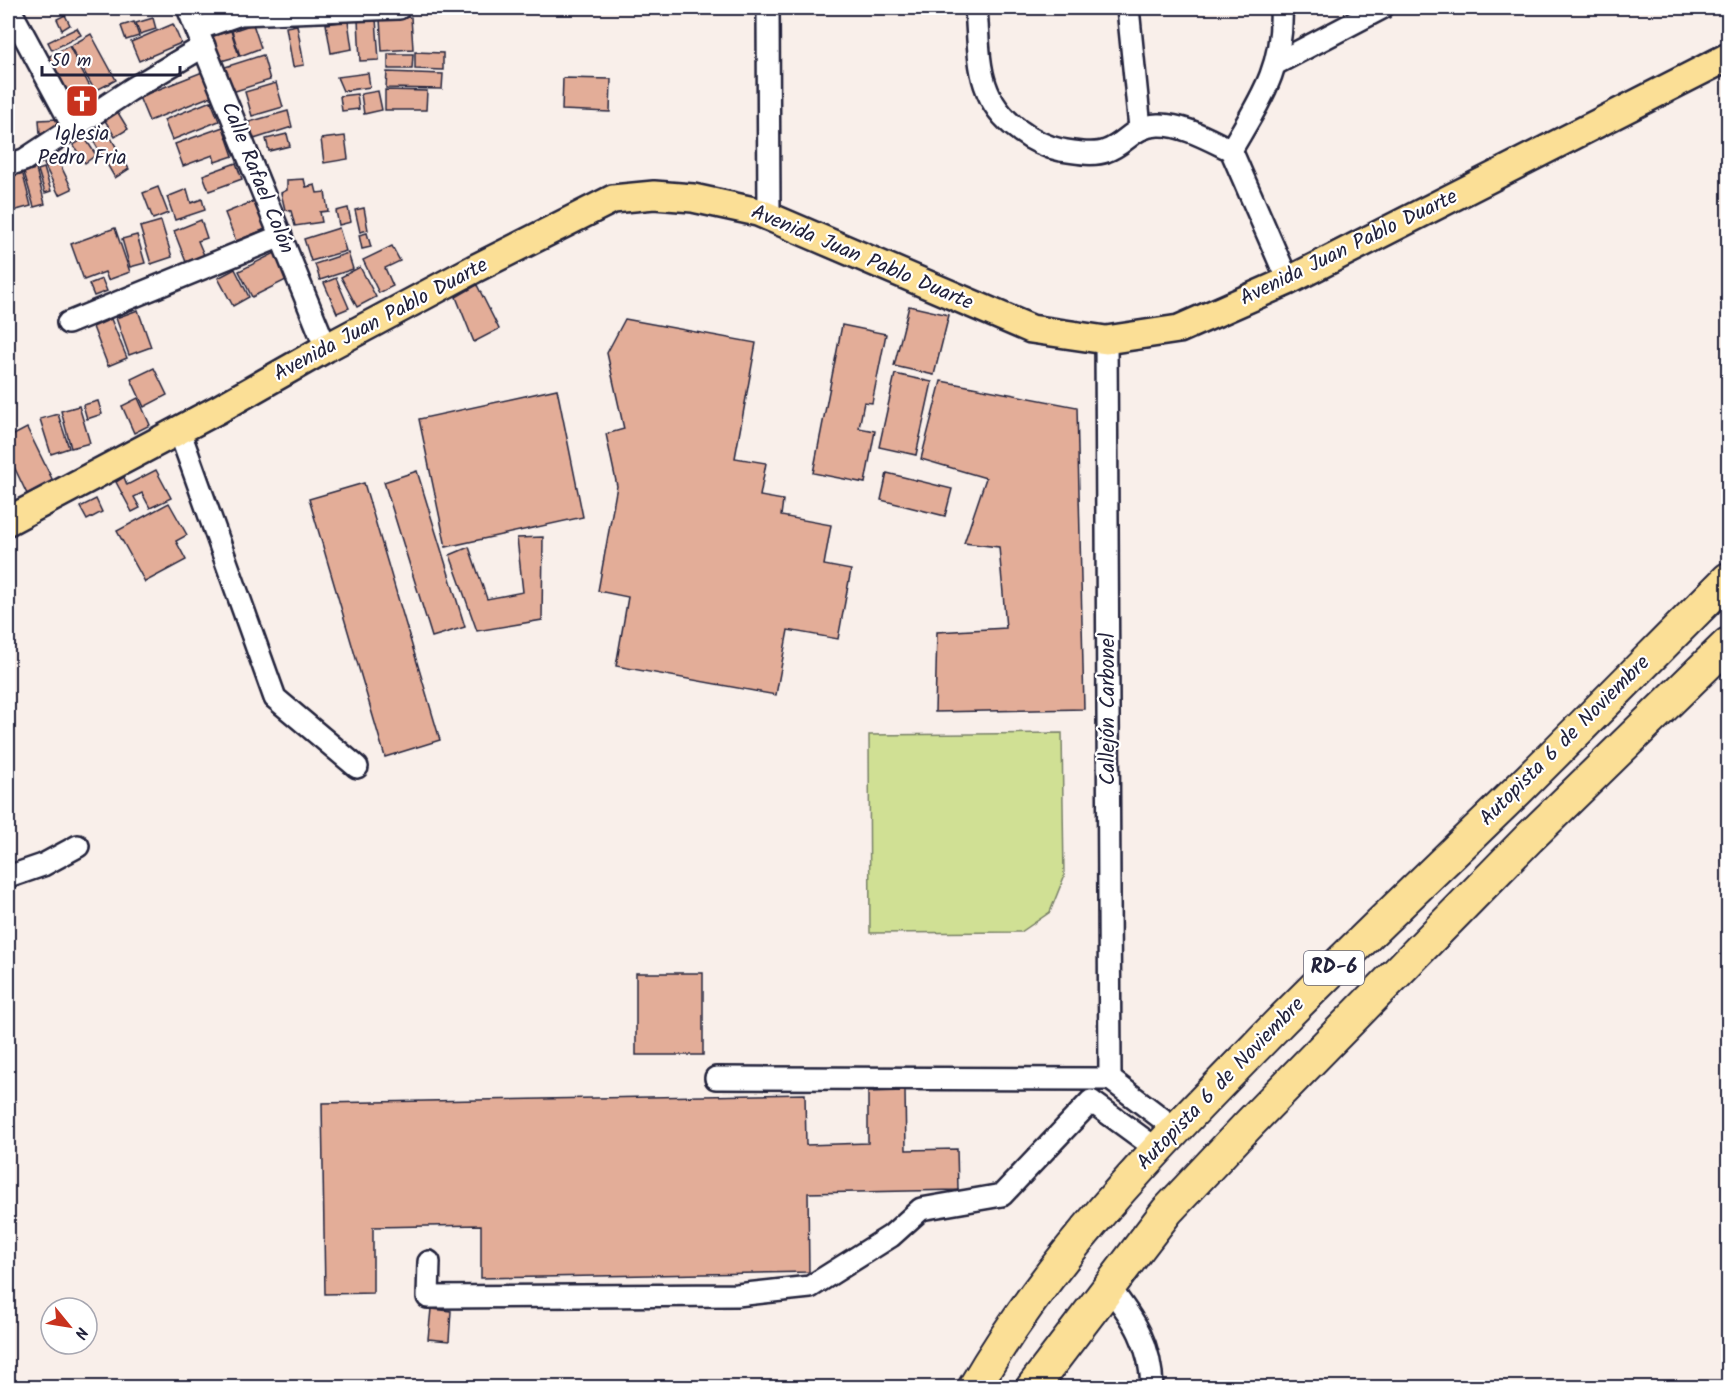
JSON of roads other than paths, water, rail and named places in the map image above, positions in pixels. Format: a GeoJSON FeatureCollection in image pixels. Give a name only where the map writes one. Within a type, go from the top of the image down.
{"type":"FeatureCollection","features":[{"type":"Feature","properties":{"kind":"highway","name":"Autopista 6 de Noviembre"},"geometry":{"type":"LineString","coordinates":[[974,1388],[992,1358],[1044,1285],[1123,1187],[1329,972],[1728,579]]}},
{"type":"Feature","properties":{"kind":"highway","name":"Autopista 6 de Noviembre"},"geometry":{"type":"LineString","coordinates":[[1032,1388],[1167,1211],[1529,838],[1728,644]]}},
{"type":"Feature","properties":{"kind":"main road","name":"Avenida Juan Pablo Duarte"},"geometry":{"type":"LineString","coordinates":[[8,520],[179,430],[326,348],[613,199],[643,195],[693,198],[769,216],[1031,329],[1106,340],[1179,329],[1288,281],[1728,57]]}},
{"type":"Feature","properties":{"kind":"street"},"geometry":{"type":"LineString","coordinates":[[9,8],[74,128]]}},
{"type":"Feature","properties":{"kind":"street","name":"Calle Rafael Colón"},"geometry":{"type":"LineString","coordinates":[[188,8],[326,348]]}},
{"type":"Feature","properties":{"kind":"street"},"geometry":{"type":"LineString","coordinates":[[8,165],[24,160],[74,128],[200,38],[240,14],[399,8]]}},
{"type":"Feature","properties":{"kind":"street"},"geometry":{"type":"LineString","coordinates":[[768,8],[769,216]]}},
{"type":"Feature","properties":{"kind":"street"},"geometry":{"type":"LineString","coordinates":[[976,8],[981,71],[991,104],[1002,119],[1050,148],[1079,153],[1106,152],[1140,128],[1160,125],[1198,134],[1231,150],[1288,281]]}},
{"type":"Feature","properties":{"kind":"street"},"geometry":{"type":"LineString","coordinates":[[1128,8],[1140,128]]}},
{"type":"Feature","properties":{"kind":"street"},"geometry":{"type":"LineString","coordinates":[[1231,150],[1277,63],[1282,34],[1281,8]]}},
{"type":"Feature","properties":{"kind":"street"},"geometry":{"type":"LineString","coordinates":[[1277,63],[1382,8]]}},
{"type":"Feature","properties":{"kind":"street"},"geometry":{"type":"LineString","coordinates":[[68,323],[281,236]]}},
{"type":"Feature","properties":{"kind":"street","name":"Callejón Carbonel"},"geometry":{"type":"LineString","coordinates":[[1106,340],[1110,1079]]}},
{"type":"Feature","properties":{"kind":"street"},"geometry":{"type":"LineString","coordinates":[[179,430],[275,698],[357,767]]}},
{"type":"Feature","properties":{"kind":"street"},"geometry":{"type":"LineString","coordinates":[[8,877],[43,865],[78,846]]}},
{"type":"Feature","properties":{"kind":"street"},"geometry":{"type":"LineString","coordinates":[[716,1078],[1110,1079],[1168,1140]]}},
{"type":"Feature","properties":{"kind":"street"},"geometry":{"type":"LineString","coordinates":[[429,1262],[428,1297],[737,1294],[798,1290],[820,1282],[891,1236],[921,1209],[1002,1195],[1091,1101],[1168,1140]]}},
{"type":"Feature","properties":{"kind":"street"},"geometry":{"type":"LineString","coordinates":[[1108,1286],[1136,1322],[1151,1364],[1152,1388]]}},
{"type":"Feature","properties":{"kind":"place","name":"Iglesia Pedro Fria"},"geometry":{"type":"Point","coordinates":[82,101]}}]}
